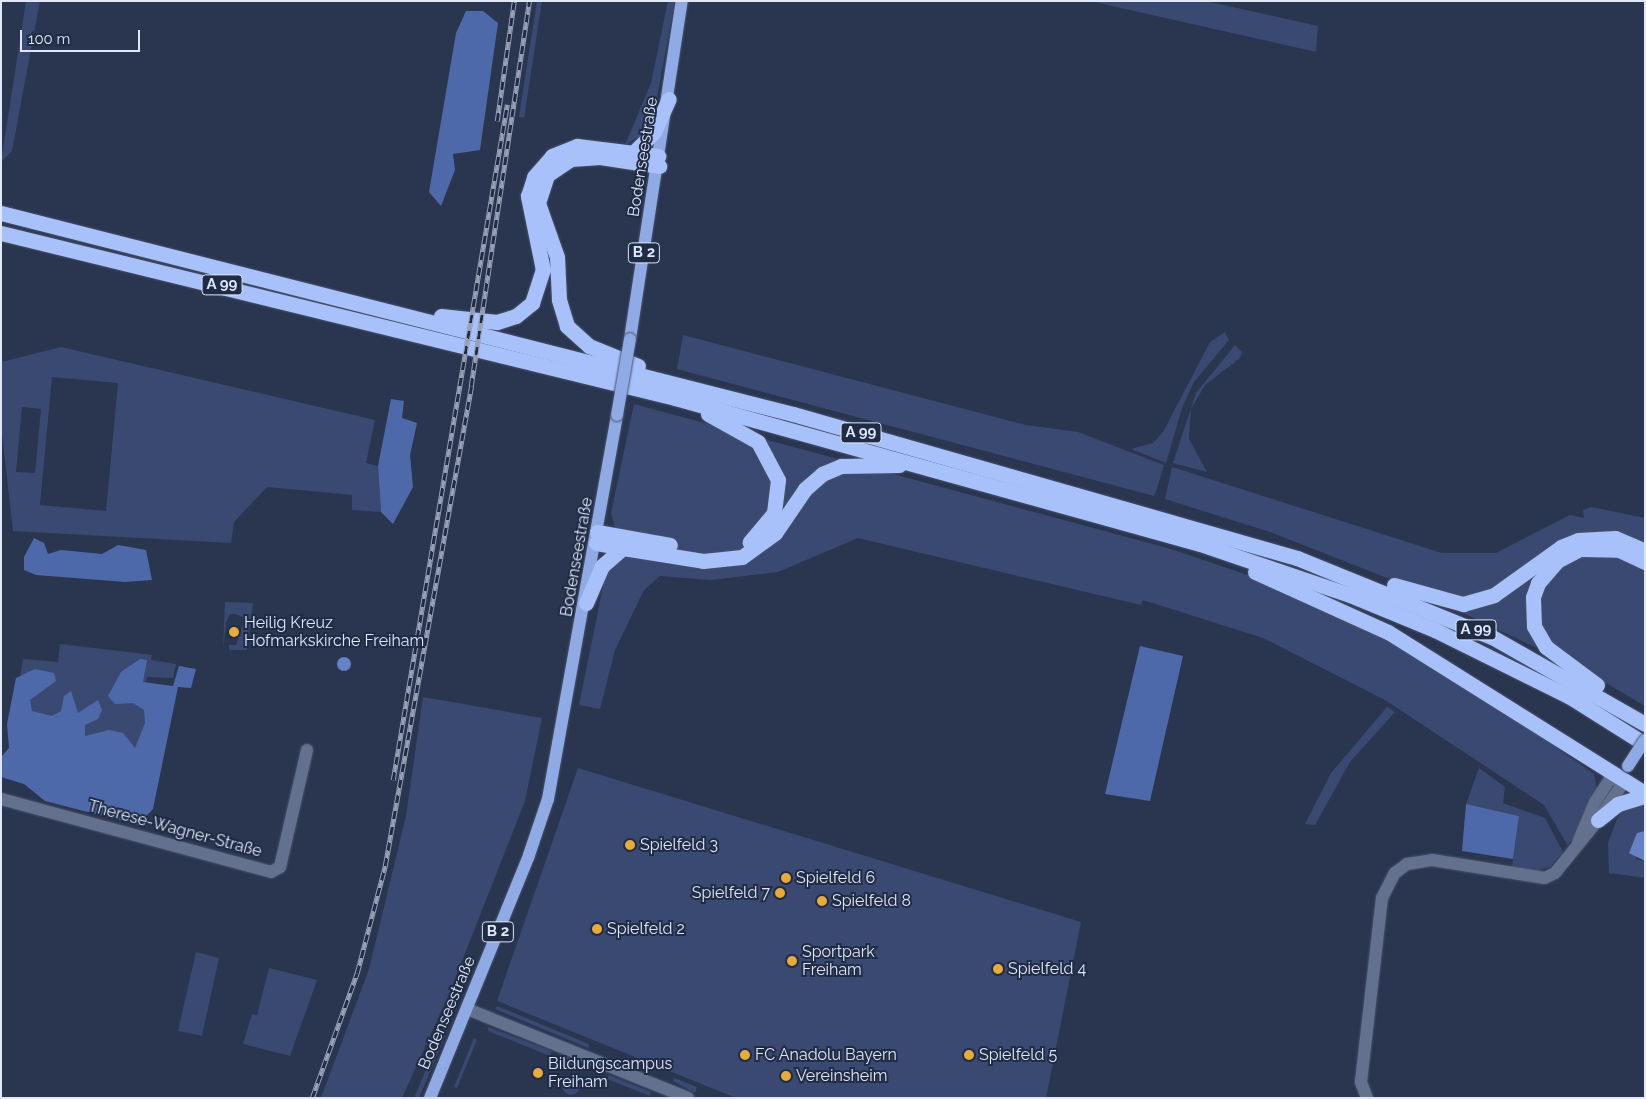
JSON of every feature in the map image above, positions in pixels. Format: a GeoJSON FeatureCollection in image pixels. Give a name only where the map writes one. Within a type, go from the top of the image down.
{"type":"FeatureCollection","features":[{"type":"Feature","properties":{"kind":"highway"},"geometry":{"type":"LineString","coordinates":[[633,157],[654,132],[669,100]]}},
{"type":"Feature","properties":{"kind":"highway"},"geometry":{"type":"LineString","coordinates":[[412,315],[497,322],[527,309],[537,294],[542,270],[528,209],[534,178],[545,162],[569,148],[659,162]]}},
{"type":"Feature","properties":{"kind":"highway"},"geometry":{"type":"LineString","coordinates":[[610,154],[571,159],[547,175],[541,189],[539,211],[558,257],[564,320],[589,346],[698,390]]}},
{"type":"Feature","properties":{"kind":"highway","name":"A 99"},"geometry":{"type":"LineString","coordinates":[[1,213],[412,315],[698,390],[1023,477],[1296,558],[1492,637],[1645,724]]}},
{"type":"Feature","properties":{"kind":"highway","name":"A 99"},"geometry":{"type":"LineString","coordinates":[[1,233],[675,398],[928,466],[1200,544],[1341,592],[1435,630],[1570,698],[1645,742]]}},
{"type":"Feature","properties":{"kind":"highway"},"geometry":{"type":"LineString","coordinates":[[596,538],[624,544],[729,550],[756,537],[777,500],[778,480],[758,442],[675,398]]}},
{"type":"Feature","properties":{"kind":"highway"},"geometry":{"type":"LineString","coordinates":[[648,546],[711,561],[742,557],[774,533],[805,489],[822,474],[861,464],[928,466]]}},
{"type":"Feature","properties":{"kind":"highway"},"geometry":{"type":"LineString","coordinates":[[1296,558],[1345,568],[1463,604],[1494,595],[1561,546],[1578,540],[1616,538],[1645,551]]}},
{"type":"Feature","properties":{"kind":"highway"},"geometry":{"type":"LineString","coordinates":[[586,603],[602,566],[624,544]]}},
{"type":"Feature","properties":{"kind":"highway"},"geometry":{"type":"LineString","coordinates":[[1200,544],[1388,632],[1624,772],[1645,794],[1618,804],[1594,821]]}},
{"type":"Feature","properties":{"kind":"highway"},"geometry":{"type":"LineString","coordinates":[[1645,562],[1618,550],[1596,546],[1580,549],[1547,571],[1533,597],[1532,613],[1546,647],[1645,719]]}},
{"type":"Feature","properties":{"kind":"main road","name":"Bodenseestraße"},"geometry":{"type":"LineString","coordinates":[[430,1098],[467,1010],[542,818],[586,603],[669,100],[682,1]]}},
{"type":"Feature","properties":{"kind":"main road"},"geometry":{"type":"LineString","coordinates":[[1624,772],[1645,742]]}},
{"type":"Feature","properties":{"kind":"street","name":"Therese-Wagner-Straße"},"geometry":{"type":"LineString","coordinates":[[1,799],[271,872],[280,867],[307,750]]}},
{"type":"Feature","properties":{"kind":"street"},"geometry":{"type":"LineString","coordinates":[[1367,1098],[1361,1082],[1382,898],[1395,872],[1407,864],[1432,860],[1536,879],[1555,872],[1594,821],[1610,779],[1624,772]]}},
{"type":"Feature","properties":{"kind":"street"},"geometry":{"type":"LineString","coordinates":[[467,1010],[688,1098]]}},
{"type":"Feature","properties":{"kind":"shaded area"},"geometry":{"type":"Polygon","coordinates":[[[26,1],[40,1],[12,151],[1,162],[26,1]]]}},
{"type":"Feature","properties":{"kind":"shaded area"},"geometry":{"type":"Polygon","coordinates":[[[537,1],[542,1],[524,118],[519,117],[537,1]]]}},
{"type":"Feature","properties":{"kind":"shaded area"},"geometry":{"type":"Polygon","coordinates":[[[668,1],[675,1],[651,129],[625,145],[651,83],[668,1]]]}},
{"type":"Feature","properties":{"kind":"shaded area"},"geometry":{"type":"Polygon","coordinates":[[[1090,1],[1206,1],[1318,26],[1316,52],[1090,1]]]}},
{"type":"Feature","properties":{"kind":"shaded area"},"geometry":{"type":"Polygon","coordinates":[[[466,11],[483,11],[498,23],[480,150],[453,154],[455,170],[441,206],[429,192],[456,33],[466,11]]]}},
{"type":"Feature","properties":{"kind":"shaded area"},"geometry":{"type":"Polygon","coordinates":[[[1225,332],[1229,340],[1194,382],[1182,408],[1166,463],[1131,449],[1153,443],[1163,432],[1210,342],[1225,332]]]}},
{"type":"Feature","properties":{"kind":"shaded area"},"geometry":{"type":"Polygon","coordinates":[[[683,335],[1026,425],[1078,432],[1164,465],[1157,489],[1154,496],[677,369],[683,335]]]}},
{"type":"Feature","properties":{"kind":"shaded area"},"geometry":{"type":"Polygon","coordinates":[[[1235,345],[1242,352],[1240,358],[1205,385],[1191,409],[1189,439],[1207,472],[1173,463],[1196,393],[1235,345]]]}},
{"type":"Feature","properties":{"kind":"shaded area"},"geometry":{"type":"Polygon","coordinates":[[[61,347],[375,420],[366,463],[378,466],[381,512],[352,510],[352,495],[267,487],[234,522],[231,543],[13,531],[1,425],[1,362],[61,347]],[[52,377],[40,505],[106,511],[118,383],[52,377]],[[22,407],[16,472],[35,473],[41,409],[22,407]]]}},
{"type":"Feature","properties":{"kind":"shaded area"},"geometry":{"type":"Polygon","coordinates":[[[391,399],[404,401],[402,418],[417,423],[410,455],[413,487],[393,524],[381,512],[378,466],[391,399]]]}},
{"type":"Feature","properties":{"kind":"shaded area"},"geometry":{"type":"Polygon","coordinates":[[[634,404],[1171,549],[1274,584],[1356,620],[1477,692],[1594,774],[1597,789],[1568,846],[1544,805],[1385,700],[1263,638],[1143,600],[1141,605],[858,538],[778,572],[710,580],[660,576],[644,590],[615,650],[600,709],[579,705],[615,527],[611,513],[634,404]]]}},
{"type":"Feature","properties":{"kind":"shaded area"},"geometry":{"type":"Polygon","coordinates":[[[1172,467],[1442,553],[1496,553],[1570,515],[1584,518],[1583,510],[1591,507],[1645,518],[1645,706],[1589,673],[1400,583],[1270,532],[1165,499],[1172,467]]]}},
{"type":"Feature","properties":{"kind":"shaded area"},"geometry":{"type":"Polygon","coordinates":[[[34,538],[44,543],[48,554],[61,550],[102,554],[118,545],[146,550],[152,580],[125,582],[36,575],[24,570],[24,557],[34,538]]]}},
{"type":"Feature","properties":{"kind":"shaded area"},"geometry":{"type":"Polygon","coordinates":[[[225,602],[253,603],[247,650],[229,650],[229,645],[236,645],[245,618],[235,614],[230,614],[226,623],[223,649],[225,602]]]}},
{"type":"Feature","properties":{"kind":"shaded area"},"geometry":{"type":"Polygon","coordinates":[[[60,644],[152,655],[151,660],[176,664],[173,678],[147,677],[145,684],[155,773],[9,748],[23,659],[58,662],[60,644]]]}},
{"type":"Feature","properties":{"kind":"shaded area"},"geometry":{"type":"Polygon","coordinates":[[[1140,646],[1183,656],[1150,801],[1105,794],[1140,646]]]}},
{"type":"Feature","properties":{"kind":"shaded area"},"geometry":{"type":"Polygon","coordinates":[[[344,657],[349,659],[351,664],[349,669],[344,671],[339,669],[337,664],[339,659],[344,657]]]}},
{"type":"Feature","properties":{"kind":"shaded area"},"geometry":{"type":"Polygon","coordinates":[[[140,659],[147,660],[143,682],[173,686],[179,666],[196,669],[191,688],[178,687],[153,809],[138,825],[45,801],[24,784],[1,777],[1,757],[9,748],[7,724],[16,678],[35,669],[54,673],[56,681],[30,700],[32,711],[52,716],[61,711],[64,696],[71,691],[78,713],[98,700],[102,710],[98,719],[85,725],[85,736],[109,730],[123,733],[135,748],[145,723],[144,710],[133,703],[115,704],[108,696],[121,672],[140,659]]]}},
{"type":"Feature","properties":{"kind":"shaded area"},"geometry":{"type":"Polygon","coordinates":[[[423,697],[542,718],[525,801],[449,994],[402,1098],[321,1098],[369,969],[406,816],[423,697]]]}},
{"type":"Feature","properties":{"kind":"shaded area"},"geometry":{"type":"Polygon","coordinates":[[[1387,707],[1395,712],[1350,762],[1315,825],[1305,824],[1331,773],[1387,707]]]}},
{"type":"Feature","properties":{"kind":"shaded area","name":"Sportpark Freiham"},"geometry":{"type":"Polygon","coordinates":[[[578,768],[1081,922],[1046,1098],[736,1098],[497,1001],[578,768]]]}},
{"type":"Feature","properties":{"kind":"shaded area"},"geometry":{"type":"Polygon","coordinates":[[[1479,768],[1505,787],[1503,803],[1545,818],[1563,852],[1550,867],[1535,871],[1512,867],[1519,816],[1466,804],[1479,768]]]}},
{"type":"Feature","properties":{"kind":"shaded area"},"geometry":{"type":"Polygon","coordinates":[[[1645,803],[1645,831],[1636,859],[1645,861],[1645,878],[1609,873],[1608,843],[1617,819],[1622,811],[1645,803]]]}},
{"type":"Feature","properties":{"kind":"shaded area"},"geometry":{"type":"Polygon","coordinates":[[[1466,804],[1519,816],[1513,859],[1462,851],[1466,804]]]}},
{"type":"Feature","properties":{"kind":"shaded area"},"geometry":{"type":"Polygon","coordinates":[[[1645,831],[1645,861],[1629,853],[1637,833],[1645,831]]]}},
{"type":"Feature","properties":{"kind":"shaded area"},"geometry":{"type":"Polygon","coordinates":[[[196,952],[219,958],[202,1036],[178,1031],[196,952]]]}},
{"type":"Feature","properties":{"kind":"shaded area"},"geometry":{"type":"Polygon","coordinates":[[[269,968],[317,980],[290,1056],[243,1044],[252,1014],[257,1015],[269,968]]]}},
{"type":"Feature","properties":{"kind":"shaded area"},"geometry":{"type":"Polygon","coordinates":[[[497,1006],[589,1044],[588,1048],[495,1009],[497,1006]]]}},
{"type":"Feature","properties":{"kind":"shaded area"},"geometry":{"type":"Polygon","coordinates":[[[447,1020],[451,1022],[419,1098],[414,1098],[447,1020]]]}},
{"type":"Feature","properties":{"kind":"shaded area"},"geometry":{"type":"Polygon","coordinates":[[[488,1027],[552,1051],[550,1056],[488,1031],[488,1027]]]}},
{"type":"Feature","properties":{"kind":"shaded area"},"geometry":{"type":"Polygon","coordinates":[[[474,1038],[477,1040],[457,1088],[454,1087],[474,1038]]]}},
{"type":"Feature","properties":{"kind":"shaded area"},"geometry":{"type":"Polygon","coordinates":[[[559,1054],[581,1063],[579,1068],[557,1059],[559,1054]]]}},
{"type":"Feature","properties":{"kind":"shaded area"},"geometry":{"type":"Polygon","coordinates":[[[609,1075],[651,1092],[650,1096],[607,1079],[609,1075]]]}},
{"type":"Feature","properties":{"kind":"shaded area"},"geometry":{"type":"Polygon","coordinates":[[[571,1077],[579,1082],[580,1086],[575,1094],[571,1095],[563,1090],[562,1086],[567,1078],[571,1077]]]}},
{"type":"Feature","properties":{"kind":"shaded area"},"geometry":{"type":"Polygon","coordinates":[[[674,1078],[697,1087],[695,1093],[673,1081],[674,1078]]]}},
{"type":"Feature","properties":{"kind":"railway"},"geometry":{"type":"LineString","coordinates":[[497,121],[514,1]]}},
{"type":"Feature","properties":{"kind":"railway"},"geometry":{"type":"LineString","coordinates":[[312,1098],[357,973],[385,866],[471,386],[529,1]]}},
{"type":"Feature","properties":{"kind":"railway"},"geometry":{"type":"LineString","coordinates":[[393,780],[507,105]]}},
{"type":"Feature","properties":{"kind":"place","name":"Heilig Kreuz Hofmarkskirche Freiham"},"geometry":{"type":"Point","coordinates":[234,632]}},
{"type":"Feature","properties":{"kind":"place","name":"Spielfeld 3"},"geometry":{"type":"Point","coordinates":[630,845]}},
{"type":"Feature","properties":{"kind":"place","name":"Spielfeld 6"},"geometry":{"type":"Point","coordinates":[786,878]}},
{"type":"Feature","properties":{"kind":"place","name":"Spielfeld 7"},"geometry":{"type":"Point","coordinates":[780,893]}},
{"type":"Feature","properties":{"kind":"place","name":"Spielfeld 8"},"geometry":{"type":"Point","coordinates":[822,901]}},
{"type":"Feature","properties":{"kind":"place","name":"Spielfeld 2"},"geometry":{"type":"Point","coordinates":[597,929]}},
{"type":"Feature","properties":{"kind":"place","name":"Sportpark Freiham"},"geometry":{"type":"Point","coordinates":[792,961]}},
{"type":"Feature","properties":{"kind":"place","name":"Spielfeld 4"},"geometry":{"type":"Point","coordinates":[998,969]}},
{"type":"Feature","properties":{"kind":"place","name":"FC Anadolu Bayern"},"geometry":{"type":"Point","coordinates":[745,1055]}},
{"type":"Feature","properties":{"kind":"place","name":"Spielfeld 5"},"geometry":{"type":"Point","coordinates":[969,1055]}},
{"type":"Feature","properties":{"kind":"place","name":"Bildungscampus Freiham"},"geometry":{"type":"Point","coordinates":[538,1073]}},
{"type":"Feature","properties":{"kind":"place","name":"Vereinsheim"},"geometry":{"type":"Point","coordinates":[786,1076]}}]}
